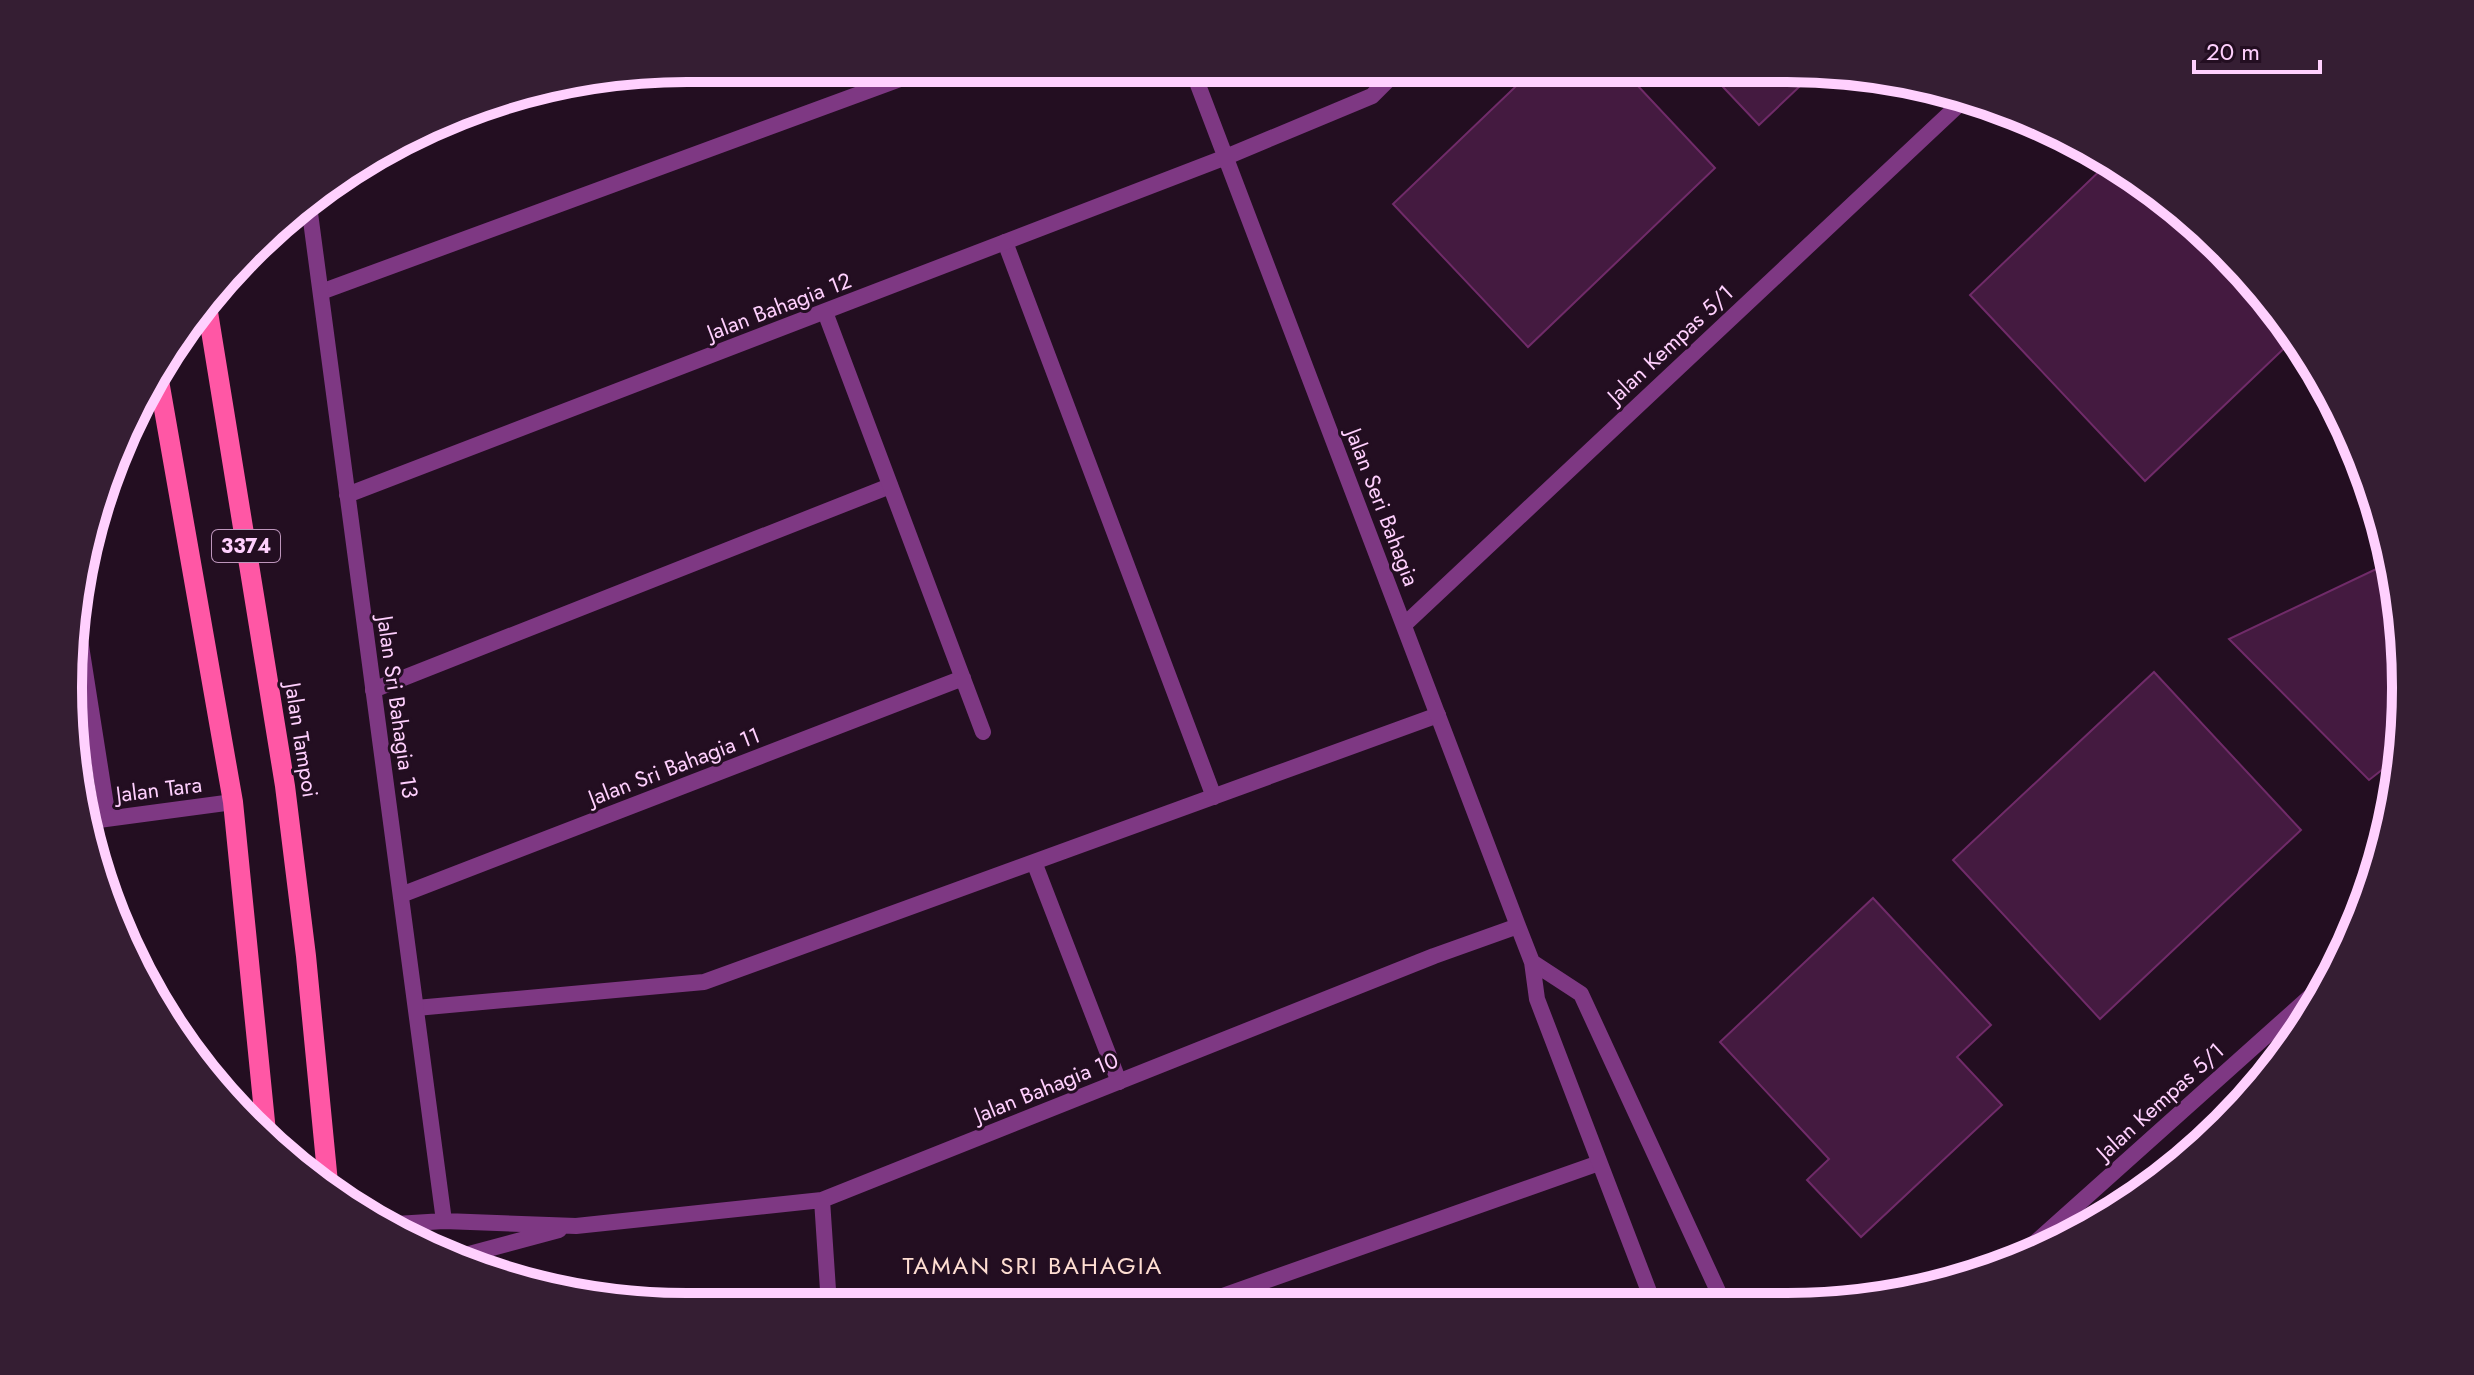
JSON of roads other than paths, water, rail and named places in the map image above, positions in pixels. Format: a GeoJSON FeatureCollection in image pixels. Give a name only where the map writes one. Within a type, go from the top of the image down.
{"type":"FeatureCollection","features":[{"type":"Feature","properties":{"kind":"main road","name":"Jalan Tampoi"},"geometry":{"type":"LineString","coordinates":[[209,317],[285,786],[306,956],[327,1174]]}},
{"type":"Feature","properties":{"kind":"main road","name":"3374"},"geometry":{"type":"LineString","coordinates":[[161,390],[233,802],[265,1122]]}},
{"type":"Feature","properties":{"kind":"street"},"geometry":{"type":"LineString","coordinates":[[321,292],[892,82]]}},
{"type":"Feature","properties":{"kind":"street","name":"Jalan Seri Bahagia"},"geometry":{"type":"LineString","coordinates":[[1197,82],[1532,962],[1537,999],[1650,1293]]}},
{"type":"Feature","properties":{"kind":"street","name":"Jalan Bahagia 12"},"geometry":{"type":"LineString","coordinates":[[347,495],[1226,157],[1372,96],[1386,82]]}},
{"type":"Feature","properties":{"kind":"street","name":"Jalan Kempas 5/1"},"geometry":{"type":"LineString","coordinates":[[1404,625],[1956,107]]}},
{"type":"Feature","properties":{"kind":"street","name":"Jalan Sri Bahagia 13"},"geometry":{"type":"LineString","coordinates":[[310,214],[444,1221]]}},
{"type":"Feature","properties":{"kind":"street"},"geometry":{"type":"LineString","coordinates":[[1005,242],[1214,797]]}},
{"type":"Feature","properties":{"kind":"street"},"geometry":{"type":"LineString","coordinates":[[825,312],[983,732]]}},
{"type":"Feature","properties":{"kind":"street"},"geometry":{"type":"LineString","coordinates":[[373,690],[890,486]]}},
{"type":"Feature","properties":{"kind":"street"},"geometry":{"type":"LineString","coordinates":[[83,665],[100,819]]}},
{"type":"Feature","properties":{"kind":"street","name":"Jalan Sri Bahagia 11"},"geometry":{"type":"LineString","coordinates":[[401,895],[963,678]]}},
{"type":"Feature","properties":{"kind":"street"},"geometry":{"type":"LineString","coordinates":[[416,1008],[704,982],[1438,715]]}},
{"type":"Feature","properties":{"kind":"street","name":"Jalan Tara"},"geometry":{"type":"LineString","coordinates":[[100,819],[233,802]]}},
{"type":"Feature","properties":{"kind":"street"},"geometry":{"type":"LineString","coordinates":[[1034,862],[1119,1082]]}},
{"type":"Feature","properties":{"kind":"street","name":"Jalan Bahagia 10"},"geometry":{"type":"LineString","coordinates":[[406,1223],[444,1221],[576,1226],[822,1200],[1419,961],[1518,926]]}},
{"type":"Feature","properties":{"kind":"street"},"geometry":{"type":"LineString","coordinates":[[1532,962],[1581,994],[1719,1293]]}},
{"type":"Feature","properties":{"kind":"street","name":"Jalan Kempas 5/1"},"geometry":{"type":"LineString","coordinates":[[2042,1236],[2303,1003]]}},
{"type":"Feature","properties":{"kind":"street"},"geometry":{"type":"LineString","coordinates":[[1231,1293],[1599,1163]]}},
{"type":"Feature","properties":{"kind":"street"},"geometry":{"type":"LineString","coordinates":[[822,1200],[828,1293]]}},
{"type":"Feature","properties":{"kind":"street","name":"Jalan Bahagia 10"},"geometry":{"type":"LineString","coordinates":[[472,1253],[576,1226]]}},
{"type":"Feature","properties":{"kind":"district","name":"TAMAN SRI BAHAGIA"},"geometry":{"type":"Point","coordinates":[1033,1265]}}]}
